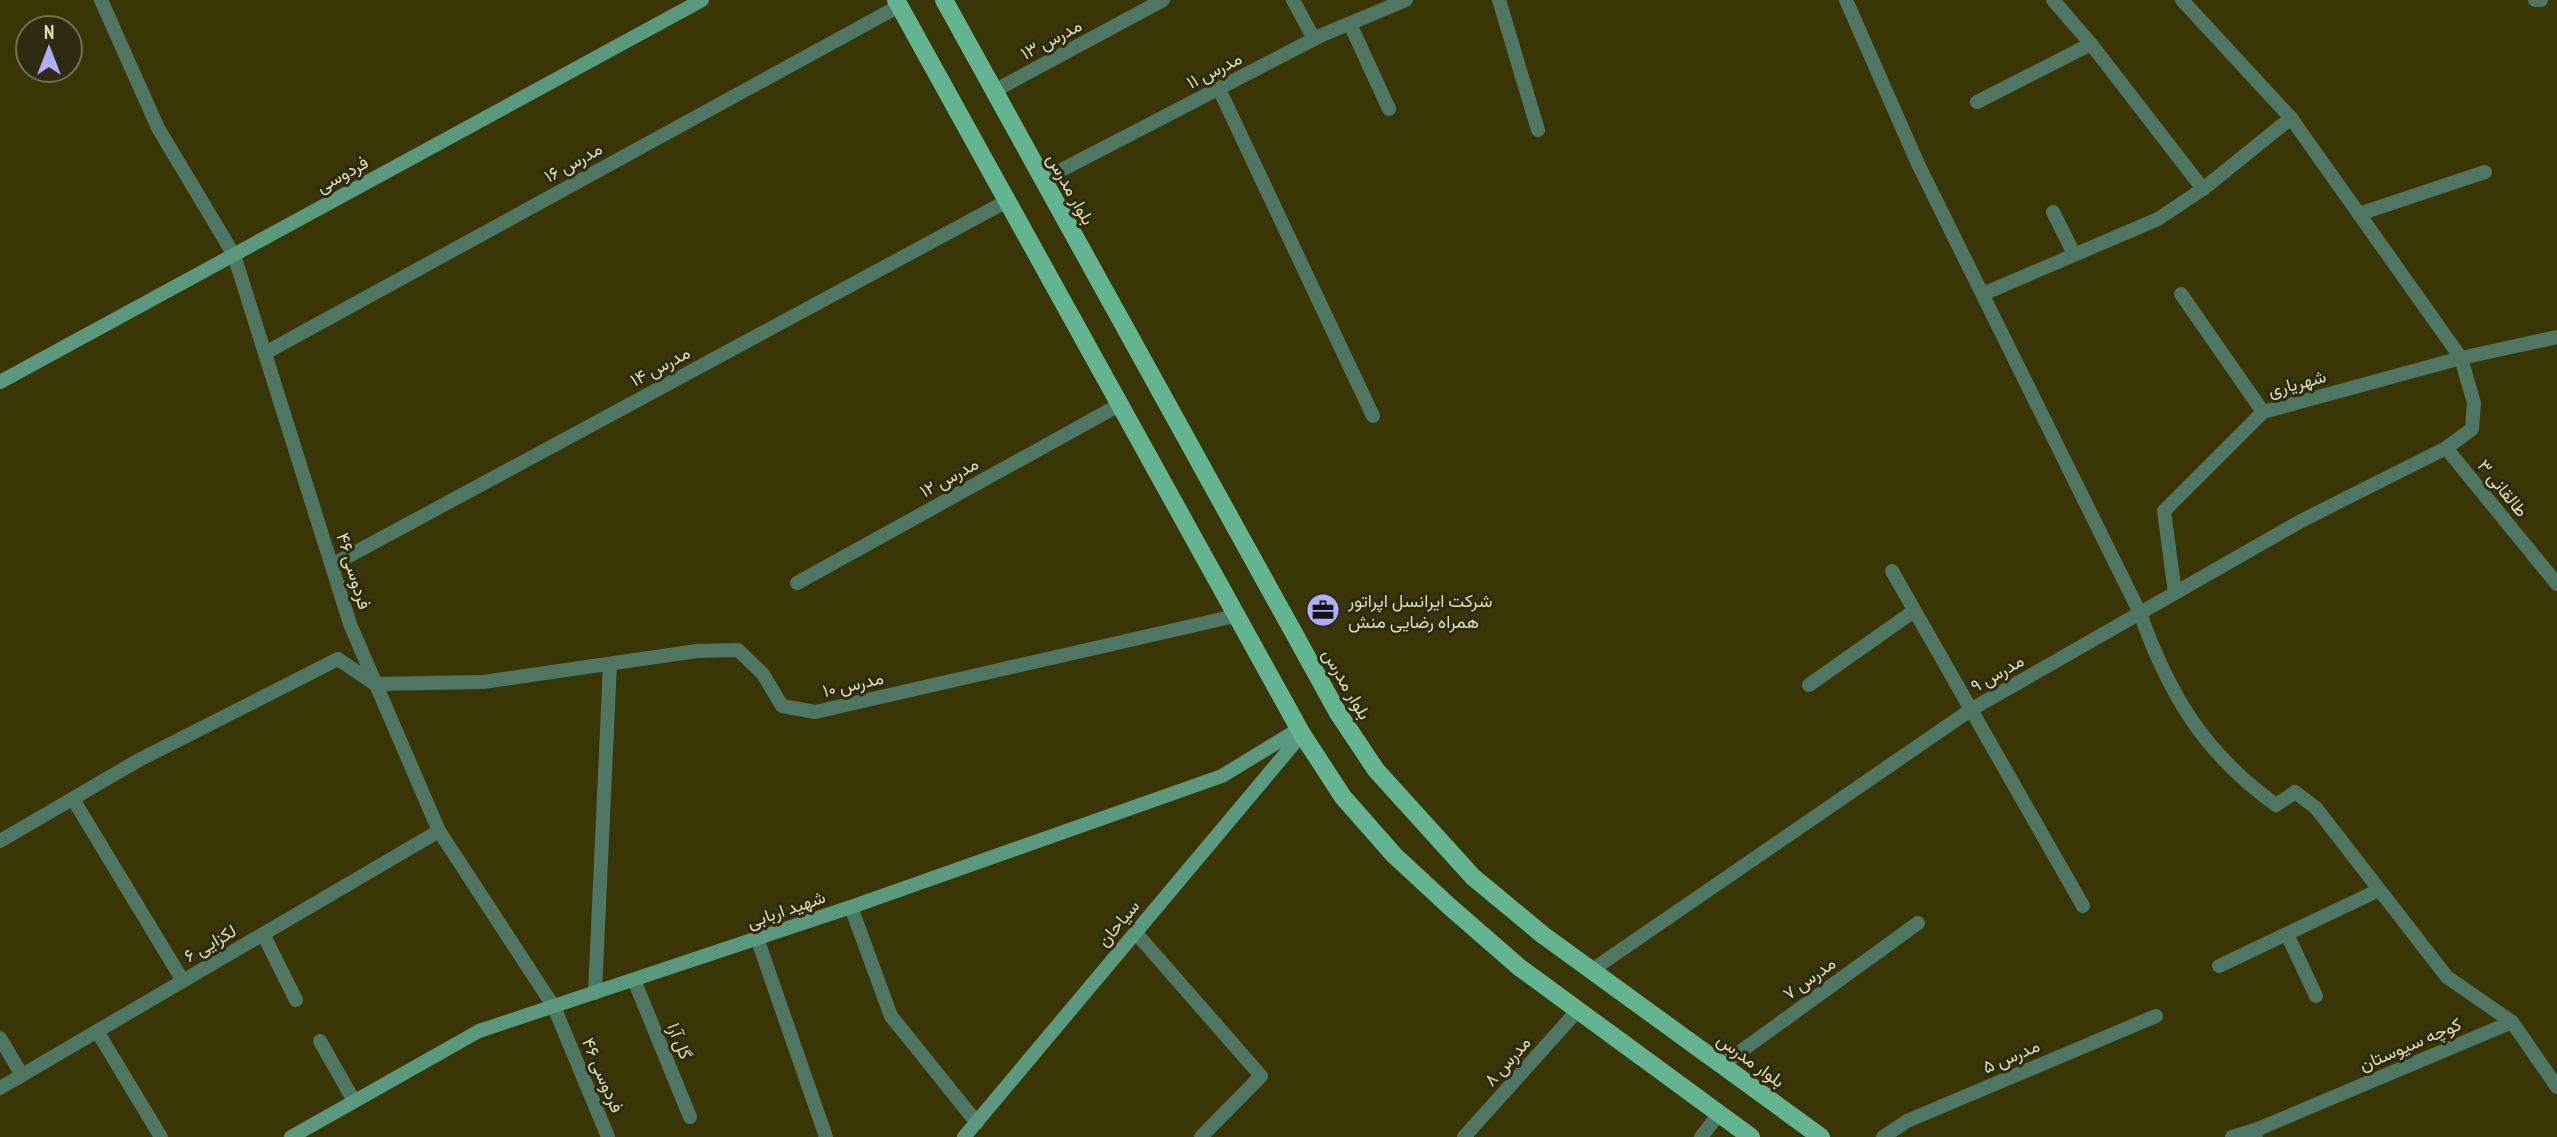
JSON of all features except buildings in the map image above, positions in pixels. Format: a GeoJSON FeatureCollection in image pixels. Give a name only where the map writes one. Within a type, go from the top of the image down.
{"type":"FeatureCollection","features":[{"type":"Feature","properties":{"kind":"main road","name":"بلوار مدرس"},"geometry":{"type":"LineString","coordinates":[[944,0],[1338,713],[1376,770],[1473,877],[1543,935],[1821,1137]]}},
{"type":"Feature","properties":{"kind":"main road"},"geometry":{"type":"LineString","coordinates":[[897,3],[1300,732],[1343,797],[1394,855],[1519,967],[1751,1137]]}},
{"type":"Feature","properties":{"kind":"street","name":"فردوسی ۴۶"},"geometry":{"type":"LineString","coordinates":[[101,0],[158,128],[234,255],[350,624],[439,831],[554,1007],[608,1137]]}},
{"type":"Feature","properties":{"kind":"street","name":"فردوسی"},"geometry":{"type":"LineString","coordinates":[[0,382],[702,0]]}},
{"type":"Feature","properties":{"kind":"street","name":"مدرس ۱۳"},"geometry":{"type":"LineString","coordinates":[[993,91],[1139,6],[1163,0]]}},
{"type":"Feature","properties":{"kind":"street"},"geometry":{"type":"LineString","coordinates":[[1293,0],[1314,39]]}},
{"type":"Feature","properties":{"kind":"street","name":"مدرس ۱۱"},"geometry":{"type":"LineString","coordinates":[[1042,180],[1314,39],[1406,0]]}},
{"type":"Feature","properties":{"kind":"street"},"geometry":{"type":"LineString","coordinates":[[1499,0],[1538,130]]}},
{"type":"Feature","properties":{"kind":"street"},"geometry":{"type":"LineString","coordinates":[[1846,0],[1918,164],[2140,613],[2156,658],[2197,732],[2253,788],[2276,805],[2295,792],[2316,808],[2446,977],[2512,1023],[2557,1087]]}},
{"type":"Feature","properties":{"kind":"street"},"geometry":{"type":"LineString","coordinates":[[2053,0],[2091,44],[2203,189]]}},
{"type":"Feature","properties":{"kind":"street","name":"مدرس ۹"},"geometry":{"type":"LineString","coordinates":[[1592,970],[1972,709],[2301,521],[2446,449],[2472,429],[2474,403],[2461,358],[2291,118],[2182,0]]}},
{"type":"Feature","properties":{"kind":"street"},"geometry":{"type":"LineString","coordinates":[[2535,0],[2541,0]]}},
{"type":"Feature","properties":{"kind":"street","name":"مدرس ۱۶"},"geometry":{"type":"LineString","coordinates":[[265,353],[897,3]]}},
{"type":"Feature","properties":{"kind":"street"},"geometry":{"type":"LineString","coordinates":[[1350,23],[1389,109]]}},
{"type":"Feature","properties":{"kind":"street"},"geometry":{"type":"LineString","coordinates":[[1977,102],[2091,44]]}},
{"type":"Feature","properties":{"kind":"street"},"geometry":{"type":"LineString","coordinates":[[1219,89],[1373,416]]}},
{"type":"Feature","properties":{"kind":"street"},"geometry":{"type":"LineString","coordinates":[[1983,294],[2158,219],[2203,189],[2291,118]]}},
{"type":"Feature","properties":{"kind":"street"},"geometry":{"type":"LineString","coordinates":[[2359,214],[2485,172]]}},
{"type":"Feature","properties":{"kind":"street","name":"مدرس ۱۴"},"geometry":{"type":"LineString","coordinates":[[332,565],[1007,201]]}},
{"type":"Feature","properties":{"kind":"street"},"geometry":{"type":"LineString","coordinates":[[2053,212],[2074,254]]}},
{"type":"Feature","properties":{"kind":"street"},"geometry":{"type":"LineString","coordinates":[[2181,294],[2263,412]]}},
{"type":"Feature","properties":{"kind":"street","name":"شهریاری"},"geometry":{"type":"LineString","coordinates":[[2175,593],[2164,511],[2263,412],[2461,358],[2557,337]]}},
{"type":"Feature","properties":{"kind":"street","name":"مدرس ۱۲"},"geometry":{"type":"LineString","coordinates":[[797,583],[1119,405]]}},
{"type":"Feature","properties":{"kind":"street","name":"طالقانی ۳"},"geometry":{"type":"LineString","coordinates":[[2446,449],[2557,584]]}},
{"type":"Feature","properties":{"kind":"street"},"geometry":{"type":"LineString","coordinates":[[1892,571],[2083,906]]}},
{"type":"Feature","properties":{"kind":"street"},"geometry":{"type":"LineString","coordinates":[[1809,685],[1914,611]]}},
{"type":"Feature","properties":{"kind":"street","name":"مدرس ۱۰"},"geometry":{"type":"LineString","coordinates":[[374,684],[483,682],[696,652],[738,650],[763,674],[782,706],[815,712],[1236,616]]}},
{"type":"Feature","properties":{"kind":"street"},"geometry":{"type":"LineString","coordinates":[[0,841],[139,760],[338,659],[374,684]]}},
{"type":"Feature","properties":{"kind":"street"},"geometry":{"type":"LineString","coordinates":[[595,993],[610,664]]}},
{"type":"Feature","properties":{"kind":"street","name":"شهید اربابی"},"geometry":{"type":"LineString","coordinates":[[290,1137],[479,1031],[851,907],[1222,776],[1300,732]]}},
{"type":"Feature","properties":{"kind":"street","name":"سیاحان"},"geometry":{"type":"LineString","coordinates":[[964,1137],[1259,786],[1300,732]]}},
{"type":"Feature","properties":{"kind":"street"},"geometry":{"type":"LineString","coordinates":[[1242,764],[1259,786]]}},
{"type":"Feature","properties":{"kind":"street"},"geometry":{"type":"LineString","coordinates":[[73,799],[183,981]]}},
{"type":"Feature","properties":{"kind":"street","name":"لکزایی ۶"},"geometry":{"type":"LineString","coordinates":[[0,1088],[439,831]]}},
{"type":"Feature","properties":{"kind":"street"},"geometry":{"type":"LineString","coordinates":[[2219,966],[2379,890]]}},
{"type":"Feature","properties":{"kind":"street"},"geometry":{"type":"LineString","coordinates":[[851,907],[891,1016],[977,1122]]}},
{"type":"Feature","properties":{"kind":"street","name":"مدرس ۷"},"geometry":{"type":"LineString","coordinates":[[1722,1065],[1918,923]]}},
{"type":"Feature","properties":{"kind":"street"},"geometry":{"type":"LineString","coordinates":[[1136,933],[1261,1076],[1201,1137]]}},
{"type":"Feature","properties":{"kind":"street"},"geometry":{"type":"LineString","coordinates":[[263,934],[296,1000]]}},
{"type":"Feature","properties":{"kind":"street"},"geometry":{"type":"LineString","coordinates":[[2287,934],[2316,996]]}},
{"type":"Feature","properties":{"kind":"street"},"geometry":{"type":"LineString","coordinates":[[757,939],[826,1137]]}},
{"type":"Feature","properties":{"kind":"street","name":"گل آرا"},"geometry":{"type":"LineString","coordinates":[[634,980],[690,1117]]}},
{"type":"Feature","properties":{"kind":"street","name":"مدرس ۸"},"geometry":{"type":"LineString","coordinates":[[1464,1137],[1578,1010]]}},
{"type":"Feature","properties":{"kind":"street","name":"مدرس ۵"},"geometry":{"type":"LineString","coordinates":[[1883,1137],[1907,1121],[2156,1016]]}},
{"type":"Feature","properties":{"kind":"street","name":"کوچه سیوستان"},"geometry":{"type":"LineString","coordinates":[[2232,1137],[2257,1133],[2512,1023]]}},
{"type":"Feature","properties":{"kind":"street"},"geometry":{"type":"LineString","coordinates":[[97,1031],[161,1137]]}},
{"type":"Feature","properties":{"kind":"street"},"geometry":{"type":"LineString","coordinates":[[0,1038],[22,1075]]}},
{"type":"Feature","properties":{"kind":"street"},"geometry":{"type":"LineString","coordinates":[[320,1041],[354,1101]]}},
{"type":"Feature","properties":{"kind":"street"},"geometry":{"type":"LineString","coordinates":[[1701,1137],[1719,1114]]}},
{"type":"Feature","properties":{"kind":"place","name":"شرکت ایرانسل اپراتور همراه رضایی منش"},"geometry":{"type":"Point","coordinates":[1323,610]}}]}
